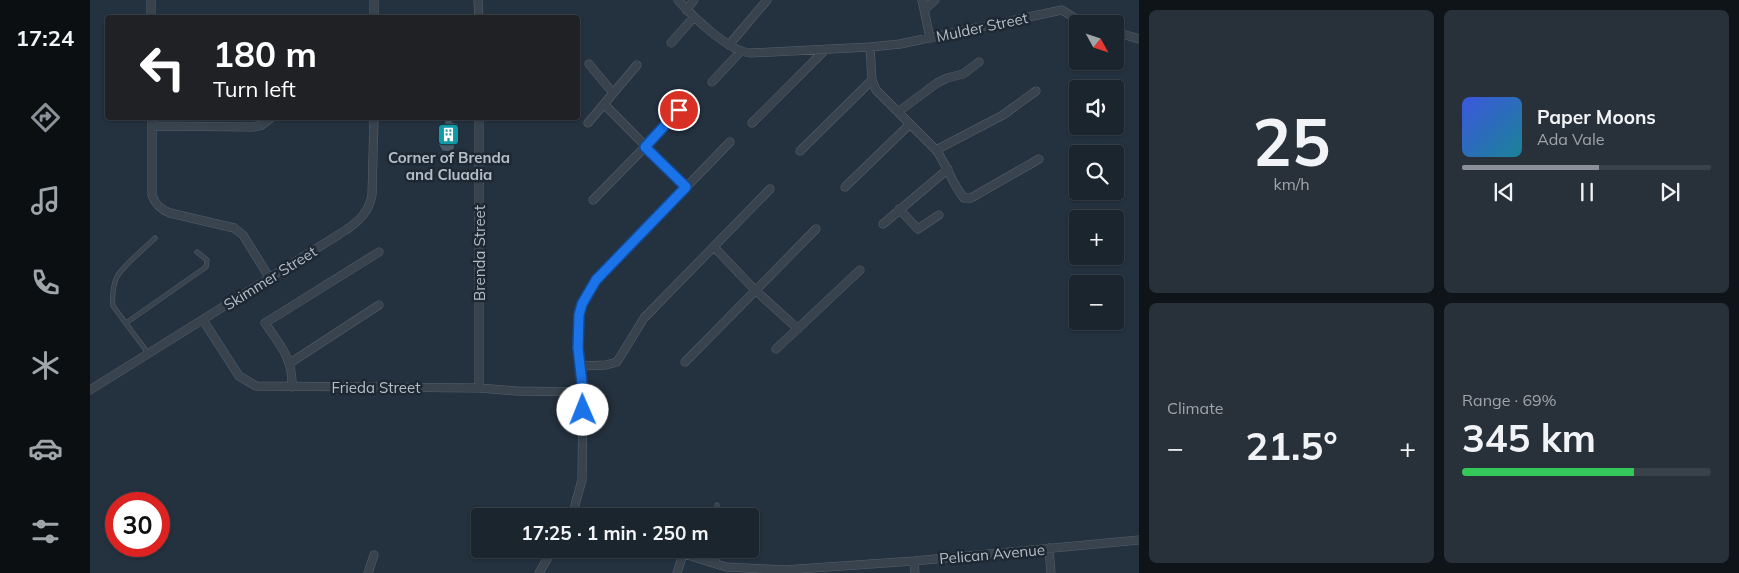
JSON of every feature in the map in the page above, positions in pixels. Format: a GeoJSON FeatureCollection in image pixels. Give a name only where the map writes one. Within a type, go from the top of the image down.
{"type":"FeatureCollection","features":[{"type":"Feature","properties":{"kind":"street"},"geometry":{"type":"LineString","coordinates":[[151,0],[151,15]]}},
{"type":"Feature","properties":{"kind":"street"},"geometry":{"type":"LineString","coordinates":[[374,0],[374,15]]}},
{"type":"Feature","properties":{"kind":"street"},"geometry":{"type":"LineString","coordinates":[[478,0],[478,15]]}},
{"type":"Feature","properties":{"kind":"street"},"geometry":{"type":"LineString","coordinates":[[678,0],[694,17],[740,52],[712,82]]}},
{"type":"Feature","properties":{"kind":"street"},"geometry":{"type":"LineString","coordinates":[[686,10],[694,0]]}},
{"type":"Feature","properties":{"kind":"street"},"geometry":{"type":"LineString","coordinates":[[729,45],[767,0]]}},
{"type":"Feature","properties":{"kind":"street"},"geometry":{"type":"LineString","coordinates":[[922,0],[930,38]]}},
{"type":"Feature","properties":{"kind":"street"},"geometry":{"type":"LineString","coordinates":[[925,9],[935,0]]}},
{"type":"Feature","properties":{"kind":"street"},"geometry":{"type":"LineString","coordinates":[[1062,0],[1062,10],[1070,15]]}},
{"type":"Feature","properties":{"kind":"street","name":"Mulder Street"},"geometry":{"type":"LineString","coordinates":[[740,52],[751,53],[900,44],[1062,10]]}},
{"type":"Feature","properties":{"kind":"street"},"geometry":{"type":"LineString","coordinates":[[671,42],[694,17]]}},
{"type":"Feature","properties":{"kind":"street"},"geometry":{"type":"LineString","coordinates":[[1124,35],[1139,39]]}},
{"type":"Feature","properties":{"kind":"street"},"geometry":{"type":"LineString","coordinates":[[870,47],[872,80],[876,90],[936,150],[944,160],[962,196],[968,199],[1039,159]]}},
{"type":"Feature","properties":{"kind":"street"},"geometry":{"type":"LineString","coordinates":[[752,123],[826,49]]}},
{"type":"Feature","properties":{"kind":"street"},"geometry":{"type":"LineString","coordinates":[[898,112],[937,83],[962,74],[979,62]]}},
{"type":"Feature","properties":{"kind":"street"},"geometry":{"type":"LineString","coordinates":[[590,64],[613,93]]}},
{"type":"Feature","properties":{"kind":"street"},"geometry":{"type":"LineString","coordinates":[[588,123],[637,65]]}},
{"type":"Feature","properties":{"kind":"street"},"geometry":{"type":"LineString","coordinates":[[800,151],[872,80]]}},
{"type":"Feature","properties":{"kind":"street"},"geometry":{"type":"LineString","coordinates":[[936,150],[1003,115],[1036,91]]}},
{"type":"Feature","properties":{"kind":"street"},"geometry":{"type":"LineString","coordinates":[[592,200],[690,98]]}},
{"type":"Feature","properties":{"kind":"street"},"geometry":{"type":"LineString","coordinates":[[604,104],[686,187]]}},
{"type":"Feature","properties":{"kind":"street"},"geometry":{"type":"LineString","coordinates":[[268,120],[262,125],[253,127],[152,122],[152,195],[154,202],[170,213],[234,228],[243,235],[269,277]]}},
{"type":"Feature","properties":{"kind":"street","name":"Skimmer Street"},"geometry":{"type":"LineString","coordinates":[[90,390],[346,230],[365,214],[372,196],[374,120]]}},
{"type":"Feature","properties":{"kind":"street","name":"Brenda Street"},"geometry":{"type":"LineString","coordinates":[[479,120],[479,388]]}},
{"type":"Feature","properties":{"kind":"street"},"geometry":{"type":"LineString","coordinates":[[844,187],[910,124]]}},
{"type":"Feature","properties":{"kind":"street"},"geometry":{"type":"LineString","coordinates":[[577,508],[582,480],[583,392],[578,348],[580,308],[596,280],[730,142]]}},
{"type":"Feature","properties":{"kind":"street"},"geometry":{"type":"LineString","coordinates":[[883,224],[948,170]]}},
{"type":"Feature","properties":{"kind":"street"},"geometry":{"type":"LineString","coordinates":[[580,366],[606,365],[617,362],[644,318],[770,189]]}},
{"type":"Feature","properties":{"kind":"street"},"geometry":{"type":"LineString","coordinates":[[899,209],[918,229],[939,216]]}},
{"type":"Feature","properties":{"kind":"street"},"geometry":{"type":"LineString","coordinates":[[685,362],[816,229]]}},
{"type":"Feature","properties":{"kind":"street"},"geometry":{"type":"LineString","coordinates":[[714,247],[755,290],[798,329]]}},
{"type":"Feature","properties":{"kind":"street"},"geometry":{"type":"LineString","coordinates":[[292,387],[292,374],[287,354],[265,322],[379,252]]}},
{"type":"Feature","properties":{"kind":"street"},"geometry":{"type":"LineString","coordinates":[[776,349],[860,270]]}},
{"type":"Feature","properties":{"kind":"street"},"geometry":{"type":"LineString","coordinates":[[290,363],[380,305]]}},
{"type":"Feature","properties":{"kind":"street","name":"Frieda Street"},"geometry":{"type":"LineString","coordinates":[[202,320],[239,376],[256,386],[479,388],[517,391],[583,392]]}},
{"type":"Feature","properties":{"kind":"street","name":"Pelican Avenue"},"geometry":{"type":"LineString","coordinates":[[697,558],[726,567],[784,572],[1139,540]]}},
{"type":"Feature","properties":{"kind":"street"},"geometry":{"type":"LineString","coordinates":[[1049,548],[1051,573]]}},
{"type":"Feature","properties":{"kind":"street"},"geometry":{"type":"LineString","coordinates":[[368,573],[374,555]]}},
{"type":"Feature","properties":{"kind":"street"},"geometry":{"type":"LineString","coordinates":[[539,573],[548,558]]}},
{"type":"Feature","properties":{"kind":"street"},"geometry":{"type":"LineString","coordinates":[[676,573],[682,558]]}},
{"type":"Feature","properties":{"kind":"street"},"geometry":{"type":"LineString","coordinates":[[914,561],[915,573]]}},
{"type":"Feature","properties":{"kind":"lane"},"geometry":{"type":"LineString","coordinates":[[148,354],[113,306],[114,285],[118,275],[154,238]]}},
{"type":"Feature","properties":{"kind":"lane"},"geometry":{"type":"LineString","coordinates":[[126,323],[206,267],[207,260],[197,252]]}},
{"type":"Feature","properties":{"kind":"lane"},"geometry":{"type":"LineString","coordinates":[[717,558],[717,564]]}},
{"type":"Feature","properties":{"kind":"building","name":"Corner of Brenda and Cluadia"},"geometry":{"type":"Polygon","coordinates":[[[445,120],[452,120],[452,122],[459,124],[453,152],[442,151],[438,143],[445,120]]]}},
{"type":"Feature","properties":{"kind":"place","name":"Corner of Brenda and Cluadia"},"geometry":{"type":"Point","coordinates":[449,134]}},
{"type":"Feature","properties":{"kind":"route"},"geometry":{"type":"LineString","coordinates":[[583,410],[578,348],[580,308],[596,280],[686,187],[645,147],[679,110]]}}]}
